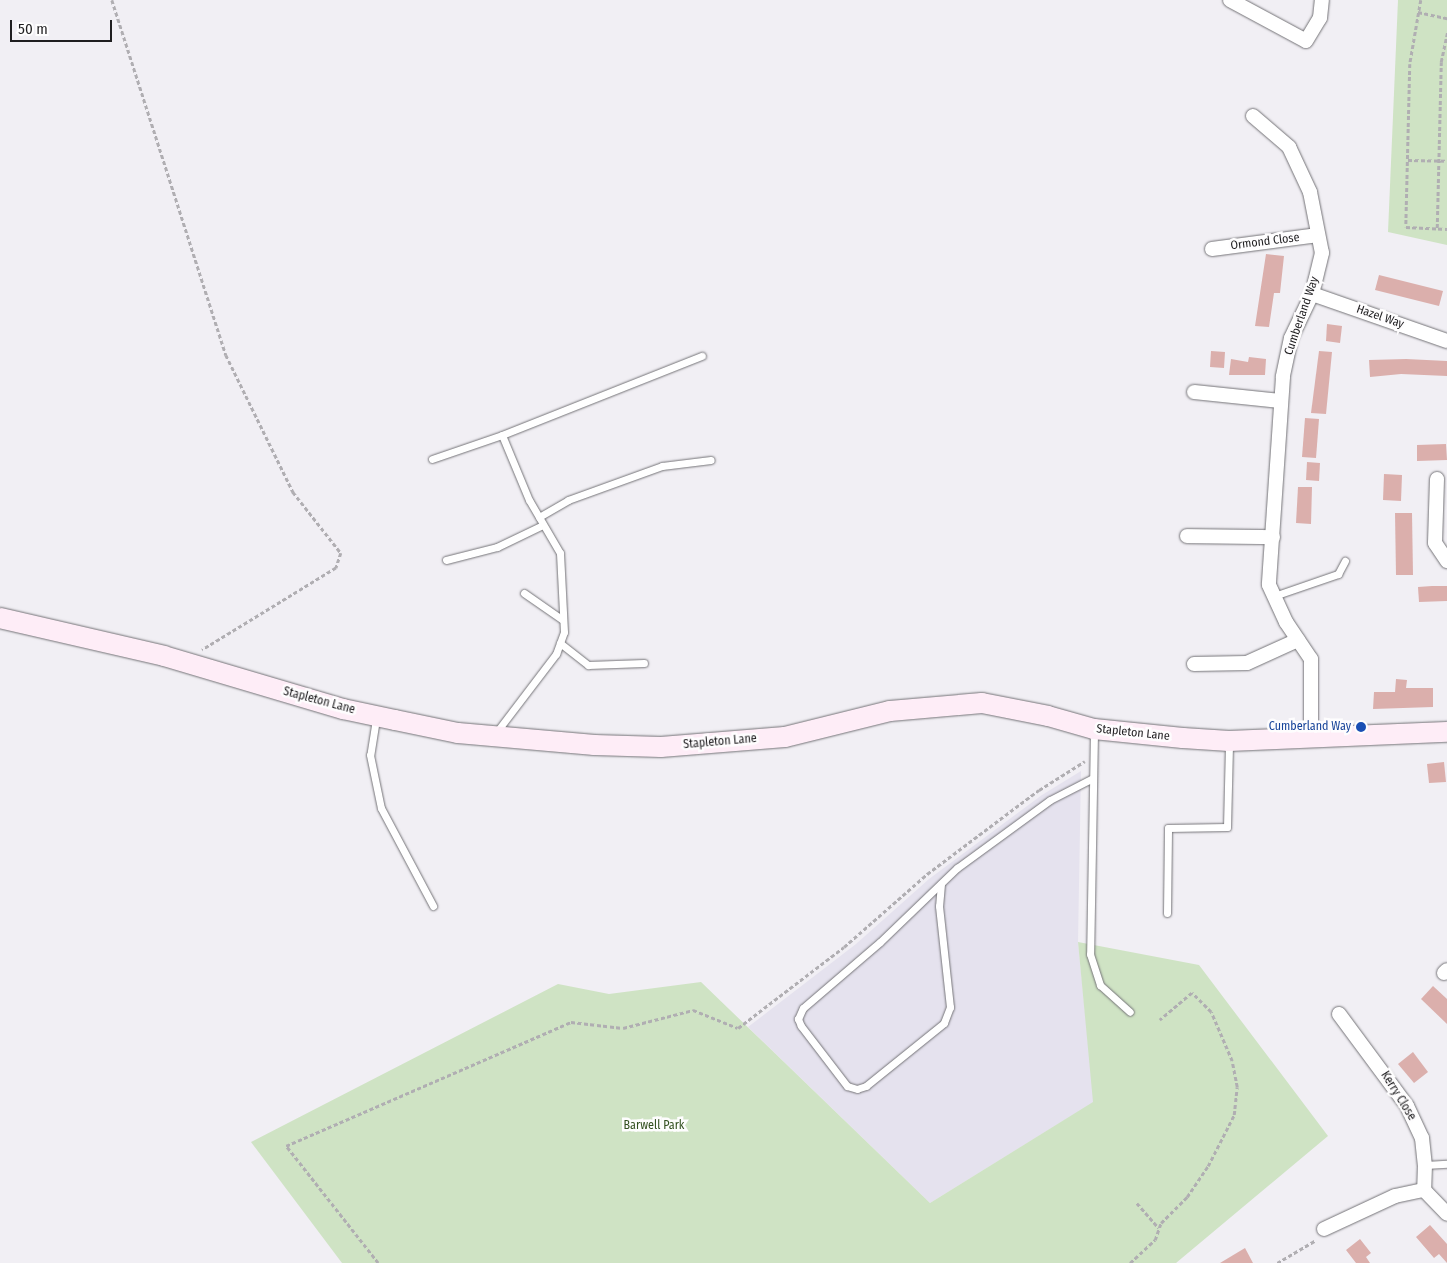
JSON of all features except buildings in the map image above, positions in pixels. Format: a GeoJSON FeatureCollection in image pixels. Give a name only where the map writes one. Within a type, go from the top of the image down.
{"type":"FeatureCollection","features":[{"type":"Feature","properties":{"kind":"street"},"geometry":{"type":"LineString","coordinates":[[1230,0],[1306,41],[1320,18],[1322,0]]}},
{"type":"Feature","properties":{"kind":"street","name":"Cumberland Way"},"geometry":{"type":"LineString","coordinates":[[1253,116],[1289,147],[1310,192],[1322,253],[1312,294],[1291,338],[1281,401],[1270,585],[1298,640],[1311,659],[1311,736]]}},
{"type":"Feature","properties":{"kind":"street","name":"Ormond Close"},"geometry":{"type":"LineString","coordinates":[[1212,249],[1318,236]]}},
{"type":"Feature","properties":{"kind":"street","name":"Hazel Way"},"geometry":{"type":"LineString","coordinates":[[1312,294],[1447,341]]}},
{"type":"Feature","properties":{"kind":"street"},"geometry":{"type":"LineString","coordinates":[[1194,392],[1281,401]]}},
{"type":"Feature","properties":{"kind":"street"},"geometry":{"type":"LineString","coordinates":[[1437,479],[1435,543],[1447,561]]}},
{"type":"Feature","properties":{"kind":"street"},"geometry":{"type":"LineString","coordinates":[[1187,536],[1273,537]]}},
{"type":"Feature","properties":{"kind":"street","name":"Stapleton Lane"},"geometry":{"type":"LineString","coordinates":[[0,618],[182,662],[377,716],[458,733],[594,745],[661,747],[785,737],[890,711],[982,703],[1094,729],[1229,740],[1447,732]]}},
{"type":"Feature","properties":{"kind":"street"},"geometry":{"type":"LineString","coordinates":[[1194,664],[1247,663],[1298,640]]}},
{"type":"Feature","properties":{"kind":"street","name":"Kerry Close"},"geometry":{"type":"LineString","coordinates":[[1339,1014],[1407,1106],[1422,1138],[1425,1165],[1424,1190]]}},
{"type":"Feature","properties":{"kind":"street"},"geometry":{"type":"LineString","coordinates":[[1324,1229],[1395,1196],[1424,1190],[1447,1214]]}},
{"type":"Feature","properties":{"kind":"lane"},"geometry":{"type":"LineString","coordinates":[[432,459],[502,435],[702,356]]}},
{"type":"Feature","properties":{"kind":"lane"},"geometry":{"type":"LineString","coordinates":[[494,735],[556,654],[560,643],[563,620],[560,553],[514,468],[502,435]]}},
{"type":"Feature","properties":{"kind":"lane"},"geometry":{"type":"LineString","coordinates":[[539,517],[568,500],[662,466],[711,460]]}},
{"type":"Feature","properties":{"kind":"lane"},"geometry":{"type":"LineString","coordinates":[[446,560],[497,547],[544,525]]}},
{"type":"Feature","properties":{"kind":"lane"},"geometry":{"type":"LineString","coordinates":[[1274,596],[1338,574],[1345,561]]}},
{"type":"Feature","properties":{"kind":"lane"},"geometry":{"type":"LineString","coordinates":[[524,593],[563,620]]}},
{"type":"Feature","properties":{"kind":"lane"},"geometry":{"type":"LineString","coordinates":[[560,643],[588,665],[644,663]]}},
{"type":"Feature","properties":{"kind":"lane"},"geometry":{"type":"LineString","coordinates":[[377,716],[370,755],[380,808],[433,906]]}},
{"type":"Feature","properties":{"kind":"lane"},"geometry":{"type":"LineString","coordinates":[[1094,729],[1090,954],[1100,985],[1130,1012]]}},
{"type":"Feature","properties":{"kind":"lane"},"geometry":{"type":"LineString","coordinates":[[1167,913],[1168,828],[1227,827],[1229,740]]}},
{"type":"Feature","properties":{"kind":"lane"},"geometry":{"type":"LineString","coordinates":[[941,884],[938,906],[950,1007],[944,1023],[866,1086],[857,1089],[847,1086],[801,1026],[798,1019],[803,1008],[880,942],[957,868],[1050,800],[1094,778]]}},
{"type":"Feature","properties":{"kind":"lane"},"geometry":{"type":"LineString","coordinates":[[1425,1165],[1447,1164]]}},
{"type":"Feature","properties":{"kind":"path"},"geometry":{"type":"LineString","coordinates":[[112,0],[226,355],[293,492],[341,553],[336,568],[182,662]]}},
{"type":"Feature","properties":{"kind":"path"},"geometry":{"type":"LineString","coordinates":[[1421,0],[1410,64],[1406,227],[1447,228]]}},
{"type":"Feature","properties":{"kind":"path"},"geometry":{"type":"LineString","coordinates":[[1418,12],[1447,18]]}},
{"type":"Feature","properties":{"kind":"path"},"geometry":{"type":"LineString","coordinates":[[1437,228],[1437,161],[1441,62],[1447,33]]}},
{"type":"Feature","properties":{"kind":"path"},"geometry":{"type":"LineString","coordinates":[[1408,160],[1447,161]]}},
{"type":"Feature","properties":{"kind":"path"},"geometry":{"type":"LineString","coordinates":[[378,1263],[286,1146],[571,1022],[623,1028],[693,1010],[738,1028],[844,947],[935,869],[1039,790],[1094,756]]}},
{"type":"Feature","properties":{"kind":"path"},"geometry":{"type":"LineString","coordinates":[[1130,1263],[1155,1240],[1159,1228],[1186,1197],[1224,1138],[1234,1115],[1237,1087],[1221,1032],[1211,1012],[1192,993],[1160,1020]]}},
{"type":"Feature","properties":{"kind":"path"},"geometry":{"type":"LineString","coordinates":[[1137,1203],[1159,1228]]}},
{"type":"Feature","properties":{"kind":"path"},"geometry":{"type":"LineString","coordinates":[[1277,1263],[1315,1242],[1324,1229]]}},
{"type":"Feature","properties":{"kind":"shaded area"},"geometry":{"type":"Polygon","coordinates":[[[1081,771],[1078,942],[1094,1102],[930,1203],[748,1027],[856,944],[929,879],[1042,795],[1081,771]]]}},
{"type":"Feature","properties":{"kind":"green space"},"geometry":{"type":"Polygon","coordinates":[[[1398,0],[1447,0],[1447,245],[1388,232],[1398,0]]]}},
{"type":"Feature","properties":{"kind":"green space","name":"Barwell Park"},"geometry":{"type":"Polygon","coordinates":[[[1078,942],[1199,965],[1328,1136],[1176,1263],[342,1263],[251,1142],[558,984],[609,994],[701,982],[930,1203],[1093,1102],[1078,942]]]}},
{"type":"Feature","properties":{"kind":"place","name":"Cumberland Way"},"geometry":{"type":"Point","coordinates":[1361,727]}}]}
